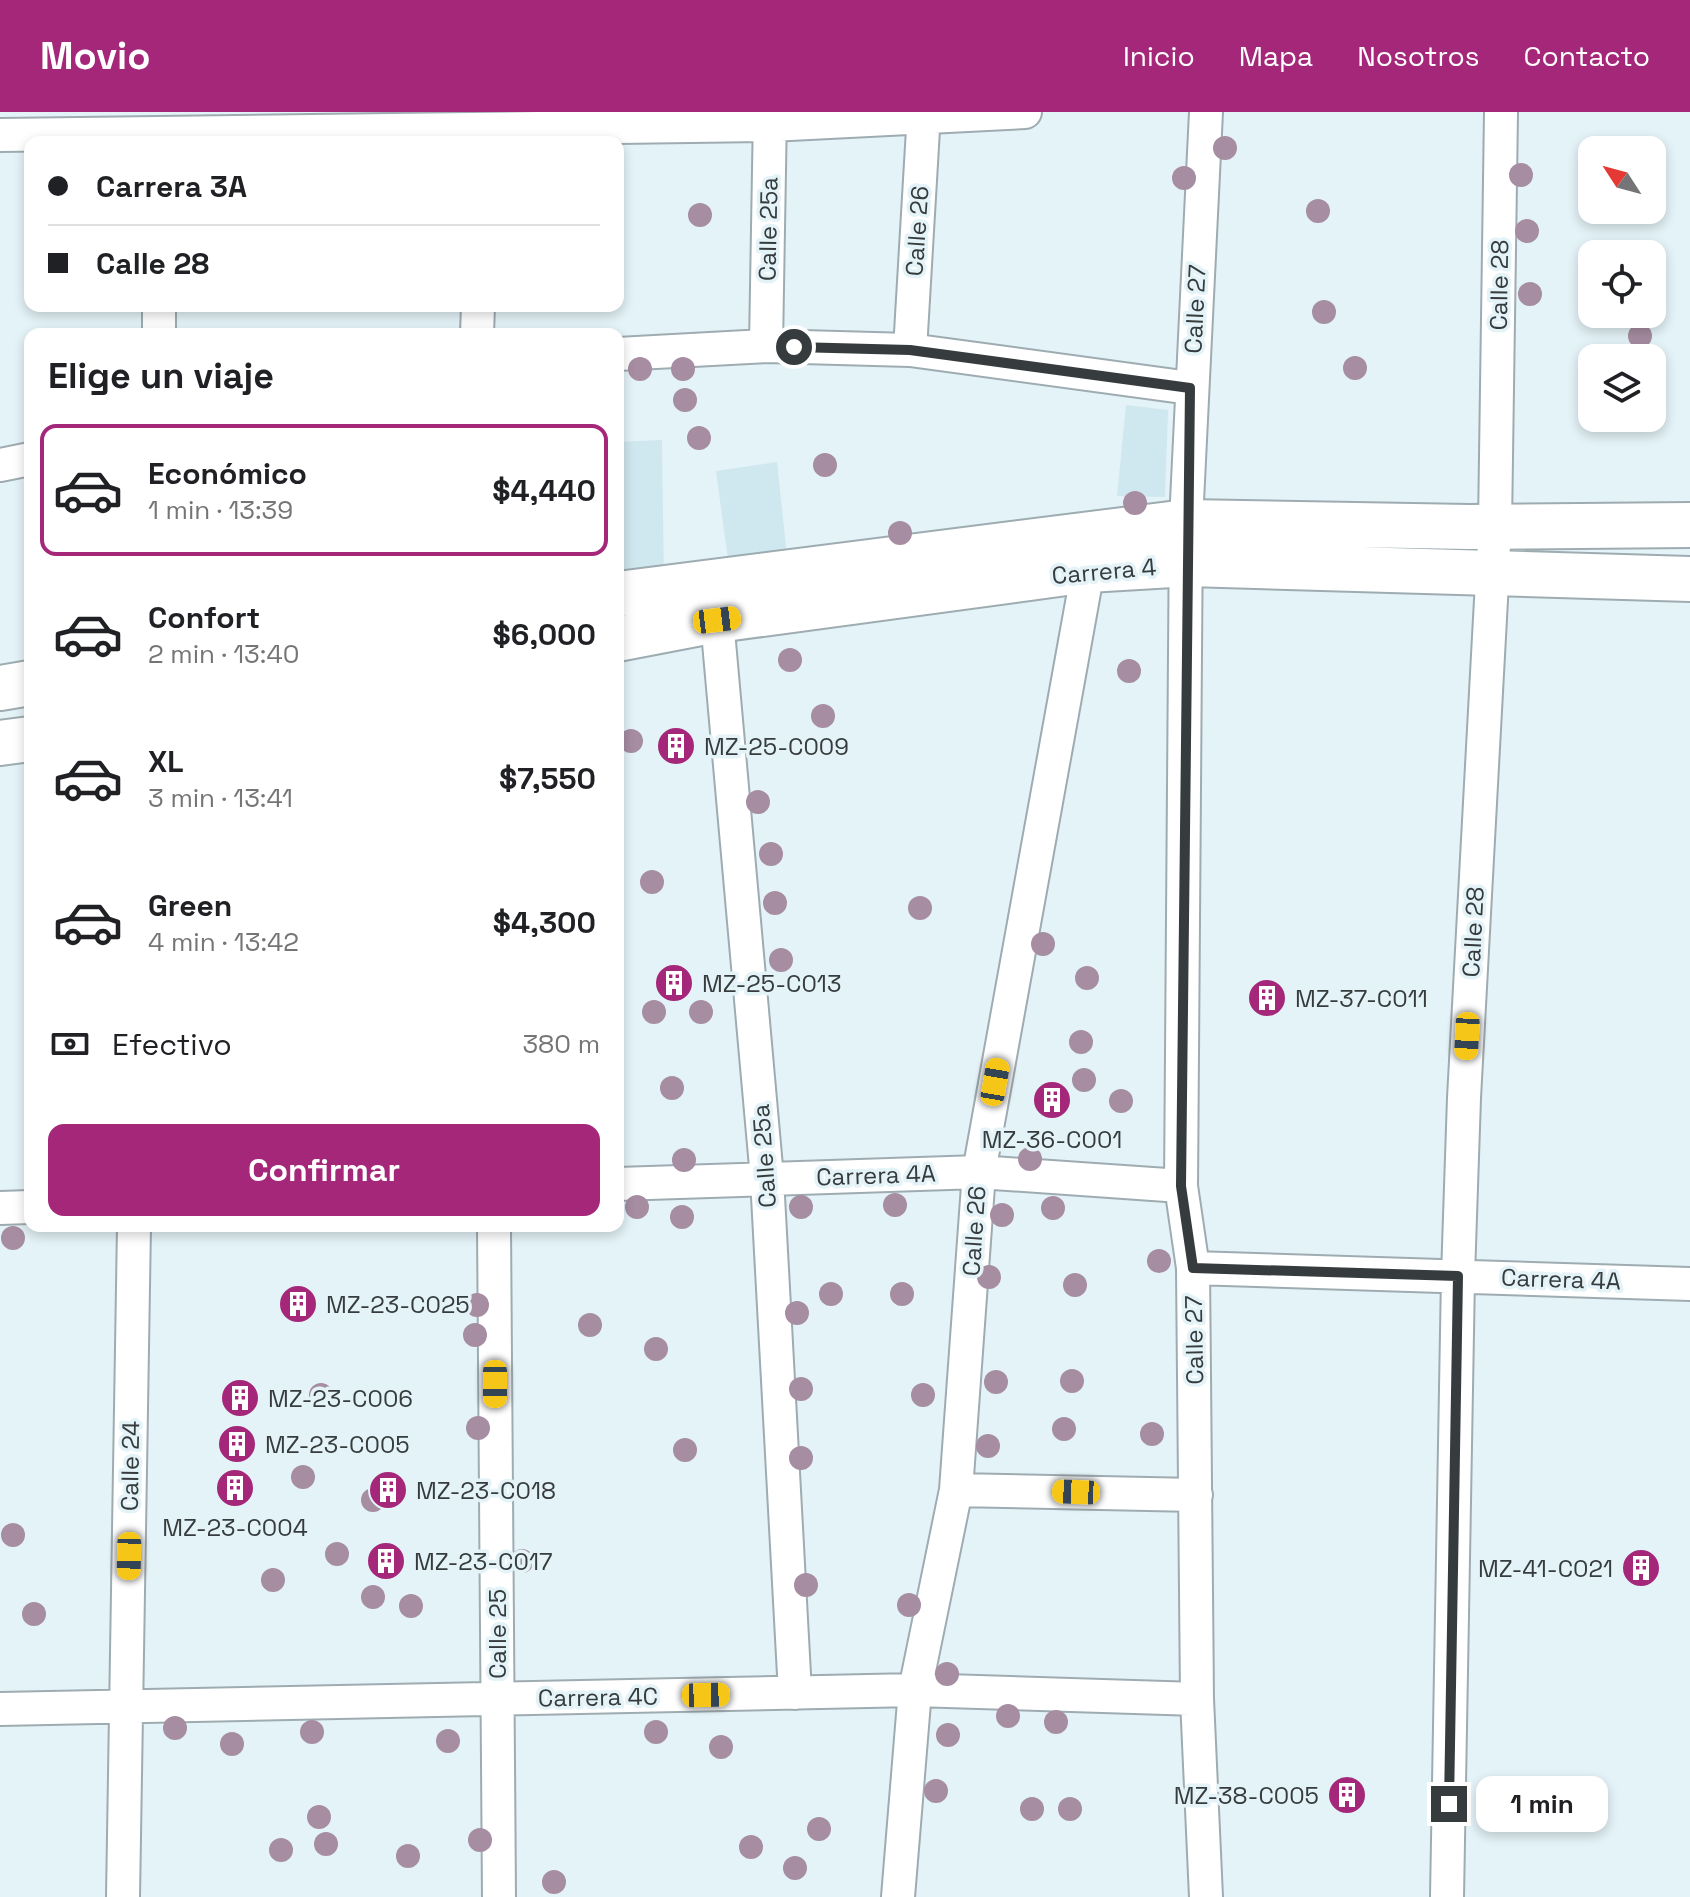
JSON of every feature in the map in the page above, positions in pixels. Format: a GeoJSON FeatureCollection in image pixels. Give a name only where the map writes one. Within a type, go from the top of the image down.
{"type":"FeatureCollection","features":[{"type":"Feature","properties":{"kind":"main road","name":"Carrera 4"},"geometry":{"type":"LineString","coordinates":[[624,593],[1187,543],[1495,526],[1690,525]]}},
{"type":"Feature","properties":{"kind":"main road","name":"Carrera 4"},"geometry":{"type":"LineString","coordinates":[[624,638],[717,620],[1088,570],[1187,543],[1493,574],[1690,579]]}},
{"type":"Feature","properties":{"kind":"main road"},"geometry":{"type":"LineString","coordinates":[[0,688],[24,684]]}},
{"type":"Feature","properties":{"kind":"main road"},"geometry":{"type":"LineString","coordinates":[[0,743],[24,740]]}},
{"type":"Feature","properties":{"kind":"street"},"geometry":{"type":"LineString","coordinates":[[0,135],[159,128],[485,128],[1025,112]]}},
{"type":"Feature","properties":{"kind":"street","name":"Calle 27"},"geometry":{"type":"LineString","coordinates":[[1206,112],[1190,388],[1181,1186],[1193,1268],[1197,1699],[1206,1897]]}},
{"type":"Feature","properties":{"kind":"street","name":"Calle 28"},"geometry":{"type":"LineString","coordinates":[[1447,1897],[1458,1276],[1465,1082],[1495,526],[1501,112]]}},
{"type":"Feature","properties":{"kind":"street","name":"Calle 26"},"geometry":{"type":"LineString","coordinates":[[910,350],[924,115]]}},
{"type":"Feature","properties":{"kind":"street","name":"Calle 25a"},"geometry":{"type":"LineString","coordinates":[[766,346],[770,118]]}},
{"type":"Feature","properties":{"kind":"street"},"geometry":{"type":"LineString","coordinates":[[624,354],[766,346],[910,350],[1190,388]]}},
{"type":"Feature","properties":{"kind":"street"},"geometry":{"type":"LineString","coordinates":[[0,465],[24,460]]}},
{"type":"Feature","properties":{"kind":"street","name":"Calle 26"},"geometry":{"type":"LineString","coordinates":[[898,1897],[915,1690],[956,1490],[979,1172],[1088,570]]}},
{"type":"Feature","properties":{"kind":"street","name":"Calle 25a"},"geometry":{"type":"LineString","coordinates":[[717,620],[767,1178],[795,1693]]}},
{"type":"Feature","properties":{"kind":"street","name":"Carrera 4A"},"geometry":{"type":"LineString","coordinates":[[624,1184],[979,1172],[1181,1186]]}},
{"type":"Feature","properties":{"kind":"street"},"geometry":{"type":"LineString","coordinates":[[0,1208],[24,1207]]}},
{"type":"Feature","properties":{"kind":"street","name":"Calle 24"},"geometry":{"type":"LineString","coordinates":[[123,1897],[134,1232]]}},
{"type":"Feature","properties":{"kind":"street","name":"Calle 25"},"geometry":{"type":"LineString","coordinates":[[494,1232],[499,1897]]}},
{"type":"Feature","properties":{"kind":"street","name":"Carrera 4A"},"geometry":{"type":"LineString","coordinates":[[1193,1268],[1690,1284]]}},
{"type":"Feature","properties":{"kind":"street"},"geometry":{"type":"LineString","coordinates":[[956,1490],[1196,1495]]}},
{"type":"Feature","properties":{"kind":"street","name":"Carrera 4C"},"geometry":{"type":"LineString","coordinates":[[0,1709],[915,1690],[1197,1699]]}},
{"type":"Feature","properties":{"kind":"shaded area"},"geometry":{"type":"Polygon","coordinates":[[[1126,405],[1168,410],[1165,497],[1117,496],[1126,405]]]}},
{"type":"Feature","properties":{"kind":"shaded area"},"geometry":{"type":"Polygon","coordinates":[[[662,440],[664,587],[624,591],[624,442],[662,440]]]}},
{"type":"Feature","properties":{"kind":"shaded area"},"geometry":{"type":"Polygon","coordinates":[[[777,462],[789,575],[731,581],[716,471],[777,462]]]}},
{"type":"Feature","properties":{"kind":"place","name":"MZ-25-C009"},"geometry":{"type":"Point","coordinates":[676,746]}},
{"type":"Feature","properties":{"kind":"place","name":"MZ-25-C013"},"geometry":{"type":"Point","coordinates":[674,983]}},
{"type":"Feature","properties":{"kind":"place","name":"MZ-37-C011"},"geometry":{"type":"Point","coordinates":[1267,998]}},
{"type":"Feature","properties":{"kind":"place","name":"MZ-36-C001"},"geometry":{"type":"Point","coordinates":[1052,1100]}},
{"type":"Feature","properties":{"kind":"place","name":"MZ-23-C025"},"geometry":{"type":"Point","coordinates":[298,1304]}},
{"type":"Feature","properties":{"kind":"place","name":"MZ-23-C006"},"geometry":{"type":"Point","coordinates":[240,1398]}},
{"type":"Feature","properties":{"kind":"place","name":"MZ-23-C005"},"geometry":{"type":"Point","coordinates":[237,1444]}},
{"type":"Feature","properties":{"kind":"place","name":"MZ-23-C004"},"geometry":{"type":"Point","coordinates":[235,1488]}},
{"type":"Feature","properties":{"kind":"place","name":"MZ-23-C018"},"geometry":{"type":"Point","coordinates":[388,1490]}},
{"type":"Feature","properties":{"kind":"place","name":"MZ-23-C017"},"geometry":{"type":"Point","coordinates":[386,1561]}},
{"type":"Feature","properties":{"kind":"place","name":"MZ-41-C021"},"geometry":{"type":"Point","coordinates":[1641,1568]}},
{"type":"Feature","properties":{"kind":"place","name":"MZ-38-C005"},"geometry":{"type":"Point","coordinates":[1347,1795]}},
{"type":"Feature","properties":{"kind":"route"},"geometry":{"type":"LineString","coordinates":[[794,347],[910,350],[1190,388],[1186,522],[1189,564],[1181,1186],[1193,1268],[1458,1276],[1449,1804]]}}]}
